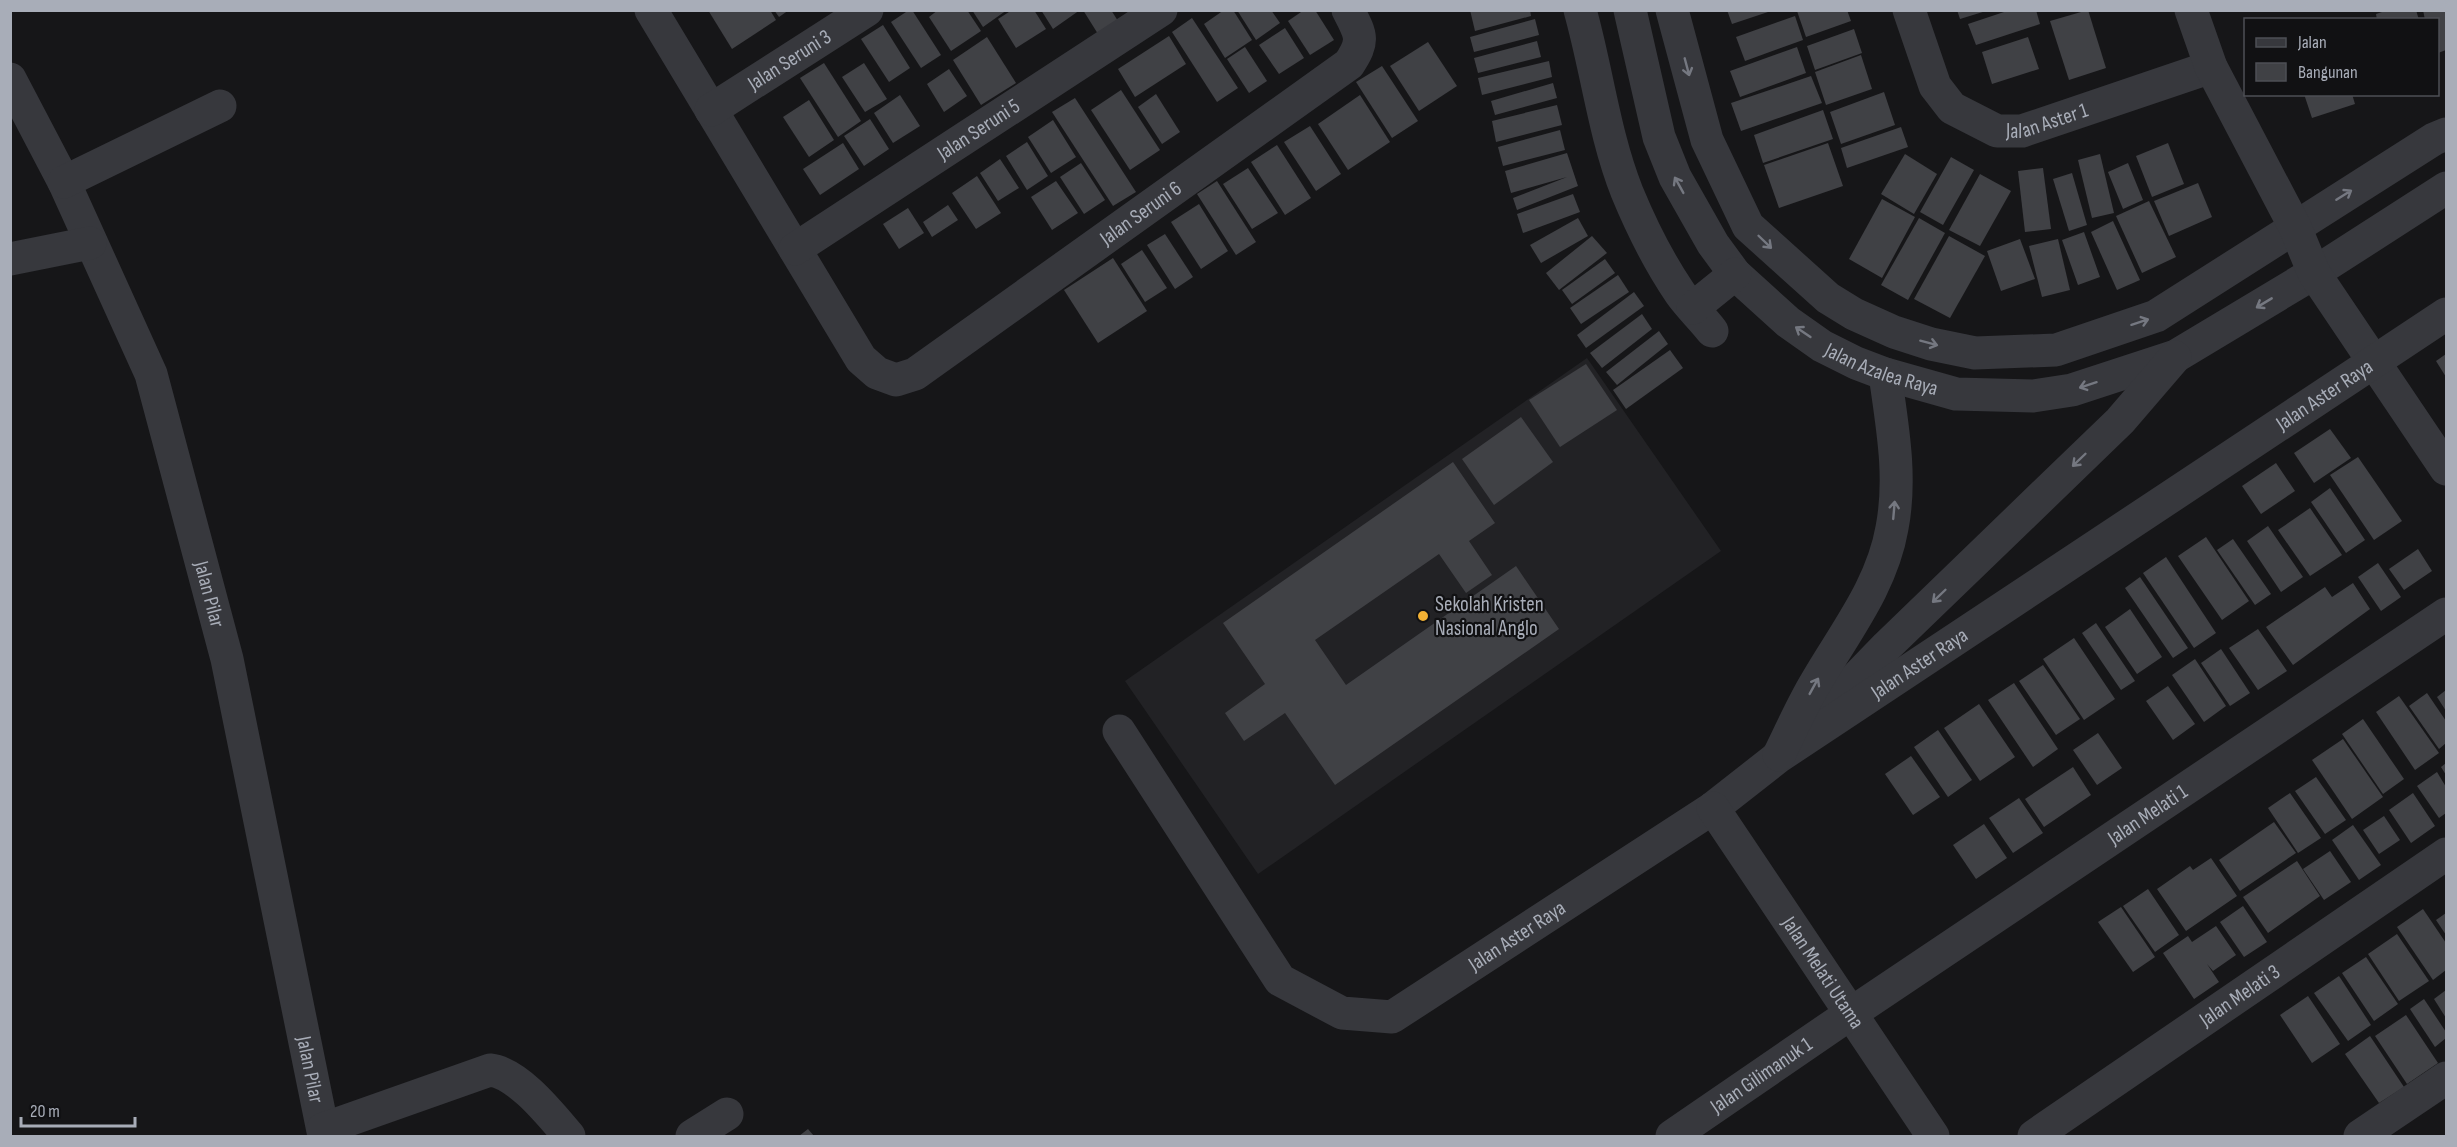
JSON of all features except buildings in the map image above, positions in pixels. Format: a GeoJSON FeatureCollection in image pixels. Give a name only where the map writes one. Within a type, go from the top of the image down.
{"type":"FeatureCollection","features":[{"type":"Feature","properties":{"kind":"street"},"geometry":{"type":"LineString","coordinates":[[651,10],[795,249]]}},
{"type":"Feature","properties":{"kind":"street","name":"Jalan Seruni 3"},"geometry":{"type":"LineString","coordinates":[[711,110],[867,10]]}},
{"type":"Feature","properties":{"kind":"street","name":"Jalan Seruni 5"},"geometry":{"type":"LineString","coordinates":[[795,249],[1161,10]]}},
{"type":"Feature","properties":{"kind":"street"},"geometry":{"type":"LineString","coordinates":[[1580,10],[1591,48],[1609,133],[1627,191],[1655,251],[1681,294],[1703,320],[1735,274]]}},
{"type":"Feature","properties":{"kind":"street","name":"Jalan Azalea Raya"},"geometry":{"type":"LineString","coordinates":[[1630,10],[1659,137],[1675,177],[1713,244],[1735,274],[1788,322],[1822,346],[1856,363],[1885,374],[1956,394],[2033,396],[2072,390],[2176,356],[2314,273]]}},
{"type":"Feature","properties":{"kind":"street","name":"Jalan Azalea Raya"},"geometry":{"type":"LineString","coordinates":[[1672,10],[1707,140],[1748,226],[1828,298],[1854,314],[1894,332],[1930,344],[1975,353],[2056,350],[2156,316],[2295,226]]}},
{"type":"Feature","properties":{"kind":"street","name":"Jalan Aster 1"},"geometry":{"type":"LineString","coordinates":[[1909,10],[1935,86],[1952,108],[1997,131],[2022,131],[2211,67]]}},
{"type":"Feature","properties":{"kind":"street"},"geometry":{"type":"LineString","coordinates":[[2190,10],[2211,67],[2295,226],[2314,273],[2446,469]]}},
{"type":"Feature","properties":{"kind":"street","name":"Jalan Seruni 6"},"geometry":{"type":"LineString","coordinates":[[795,249],[861,359],[877,373],[896,380],[915,374],[1349,64],[1360,48],[1353,20]]}},
{"type":"Feature","properties":{"kind":"street","name":"Jalan Pilar"},"geometry":{"type":"LineString","coordinates":[[10,79],[64,182],[151,374],[227,659],[323,1133]]}},
{"type":"Feature","properties":{"kind":"street"},"geometry":{"type":"LineString","coordinates":[[64,182],[220,106]]}},
{"type":"Feature","properties":{"kind":"street"},"geometry":{"type":"LineString","coordinates":[[2295,226],[2446,134]]}},
{"type":"Feature","properties":{"kind":"street"},"geometry":{"type":"LineString","coordinates":[[2314,273],[2446,188]]}},
{"type":"Feature","properties":{"kind":"street"},"geometry":{"type":"LineString","coordinates":[[10,259],[90,243]]}},
{"type":"Feature","properties":{"kind":"street","name":"Jalan Aster Raya"},"geometry":{"type":"LineString","coordinates":[[1119,731],[1280,980],[1342,1013],[1392,1017],[1713,808],[1778,757],[2446,314]]}},
{"type":"Feature","properties":{"kind":"street"},"geometry":{"type":"LineString","coordinates":[[1778,757],[1887,646],[2120,421],[2176,356]]}},
{"type":"Feature","properties":{"kind":"street"},"geometry":{"type":"LineString","coordinates":[[1778,757],[1815,684],[1859,613],[1880,573],[1892,528],[1897,479],[1885,374]]}},
{"type":"Feature","properties":{"kind":"street","name":"Jalan Melati 1"},"geometry":{"type":"LineString","coordinates":[[1850,1014],[2446,614]]}},
{"type":"Feature","properties":{"kind":"street","name":"Jalan Melati Utama"},"geometry":{"type":"LineString","coordinates":[[1713,808],[1933,1137]]}},
{"type":"Feature","properties":{"kind":"street","name":"Jalan Melati 3"},"geometry":{"type":"LineString","coordinates":[[2034,1137],[2446,854]]}},
{"type":"Feature","properties":{"kind":"street","name":"Jalan Gilimanuk 1"},"geometry":{"type":"LineString","coordinates":[[1672,1137],[1850,1014]]}},
{"type":"Feature","properties":{"kind":"street"},"geometry":{"type":"LineString","coordinates":[[323,1133],[490,1070],[501,1071],[510,1077],[546,1110],[569,1137]]}},
{"type":"Feature","properties":{"kind":"street"},"geometry":{"type":"LineString","coordinates":[[2360,1137],[2446,1078]]}},
{"type":"Feature","properties":{"kind":"street"},"geometry":{"type":"LineString","coordinates":[[692,1137],[727,1114]]}},
{"type":"Feature","properties":{"kind":"shaded area","name":"Sekolah Kristen Nasional Anglo"},"geometry":{"type":"Polygon","coordinates":[[[1587,358],[1721,551],[1258,874],[1125,681],[1587,358]]]}},
{"type":"Feature","properties":{"kind":"place","name":"Sekolah Kristen Nasional Anglo"},"geometry":{"type":"Point","coordinates":[1423,616]}}]}
